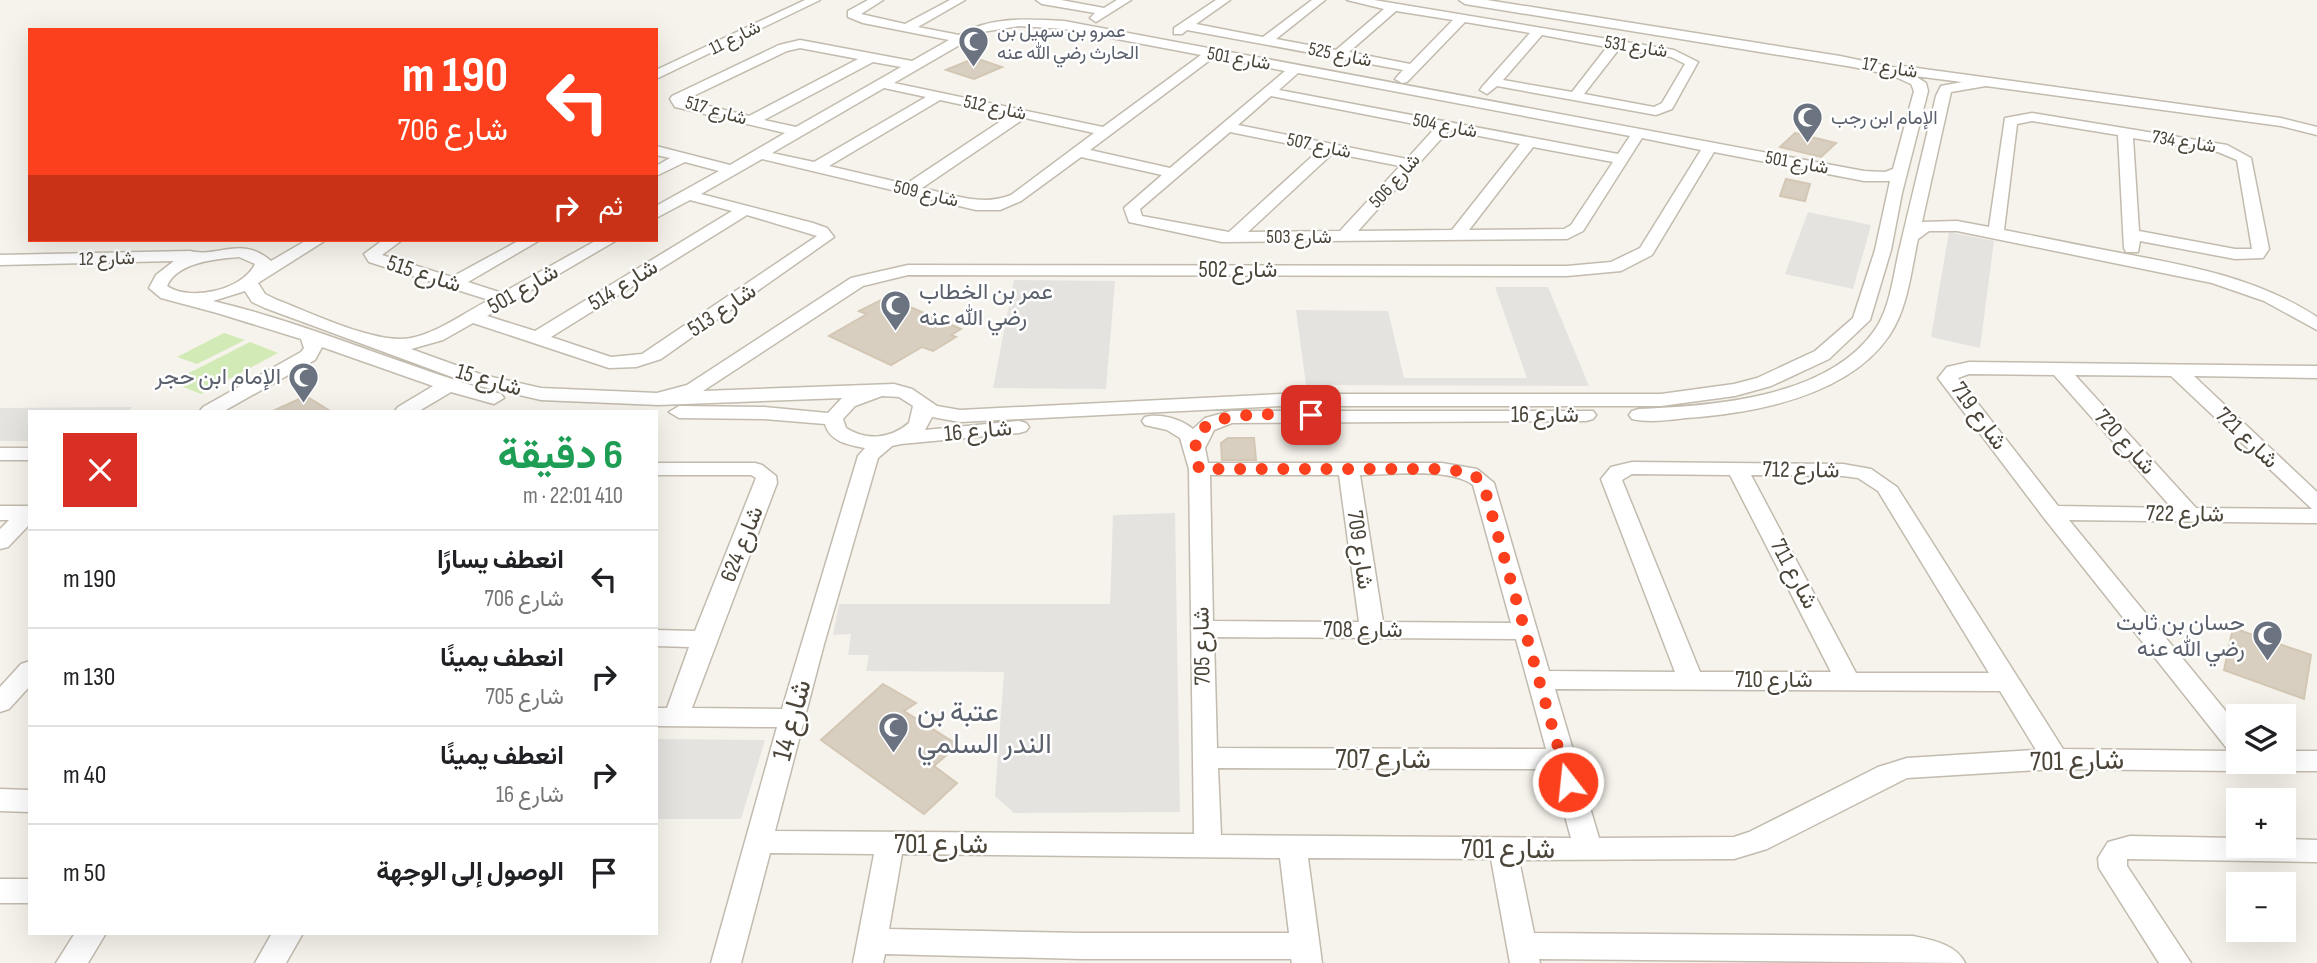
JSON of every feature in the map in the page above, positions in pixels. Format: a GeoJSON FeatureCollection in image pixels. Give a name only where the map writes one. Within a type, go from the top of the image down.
{"type":"FeatureCollection","features":[{"type":"Feature","properties":{"kind":"street","name":"شارع 11"},"geometry":{"type":"LineString","coordinates":[[658,63],[794,0]]}},
{"type":"Feature","properties":{"kind":"street","name":"شارع 11"},"geometry":{"type":"LineString","coordinates":[[658,74],[814,0]]}},
{"type":"Feature","properties":{"kind":"street"},"geometry":{"type":"LineString","coordinates":[[877,0],[852,14],[863,19],[961,38]]}},
{"type":"Feature","properties":{"kind":"street"},"geometry":{"type":"LineString","coordinates":[[906,28],[958,0]]}},
{"type":"Feature","properties":{"kind":"street"},"geometry":{"type":"LineString","coordinates":[[1042,0],[1106,12]]}},
{"type":"Feature","properties":{"kind":"street"},"geometry":{"type":"LineString","coordinates":[[1080,28],[1125,0]]}},
{"type":"Feature","properties":{"kind":"street"},"geometry":{"type":"LineString","coordinates":[[1159,44],[1224,0]]}},
{"type":"Feature","properties":{"kind":"street"},"geometry":{"type":"LineString","coordinates":[[1265,41],[1319,0]]}},
{"type":"Feature","properties":{"kind":"street","name":"شارع 531"},"geometry":{"type":"LineString","coordinates":[[1353,0],[1616,44],[1690,59],[1692,64],[1667,106],[1656,111],[1495,82]]}},
{"type":"Feature","properties":{"kind":"street","name":"شارع 17"},"geometry":{"type":"LineString","coordinates":[[1465,0],[1981,83],[2281,122],[2317,131]]}},
{"type":"Feature","properties":{"kind":"street","name":"شارع 17"},"geometry":{"type":"LineString","coordinates":[[1508,0],[2107,93],[2317,117]]}},
{"type":"Feature","properties":{"kind":"street"},"geometry":{"type":"LineString","coordinates":[[1338,55],[1393,7]]}},
{"type":"Feature","properties":{"kind":"street"},"geometry":{"type":"LineString","coordinates":[[1393,88],[1462,18]]}},
{"type":"Feature","properties":{"kind":"street","name":"شارع 501"},"geometry":{"type":"LineString","coordinates":[[658,212],[961,38],[990,26],[1019,22],[1080,28],[1864,176],[1881,182],[1894,193]]}},
{"type":"Feature","properties":{"kind":"street","name":"شارع 525"},"geometry":{"type":"LineString","coordinates":[[1185,26],[1412,68]]}},
{"type":"Feature","properties":{"kind":"street"},"geometry":{"type":"LineString","coordinates":[[1474,103],[1539,31]]}},
{"type":"Feature","properties":{"kind":"street","name":"شارع 517"},"geometry":{"type":"LineString","coordinates":[[798,132],[680,104],[677,99],[783,48],[800,44],[915,66]]}},
{"type":"Feature","properties":{"kind":"street"},"geometry":{"type":"LineString","coordinates":[[1575,97],[1616,44]]}},
{"type":"Feature","properties":{"kind":"street"},"geometry":{"type":"LineString","coordinates":[[1763,48],[1771,46],[1864,57]]}},
{"type":"Feature","properties":{"kind":"street"},"geometry":{"type":"LineString","coordinates":[[705,52],[754,62]]}},
{"type":"Feature","properties":{"kind":"street","name":"شارع 509"},"geometry":{"type":"LineString","coordinates":[[760,154],[976,205],[1000,205],[1016,198],[1108,132],[1210,54]]}},
{"type":"Feature","properties":{"kind":"street"},"geometry":{"type":"LineString","coordinates":[[751,121],[872,57]]}},
{"type":"Feature","properties":{"kind":"street","name":"شارع 16"},"geometry":{"type":"LineString","coordinates":[[876,391],[897,391],[915,397],[931,411],[960,416],[1282,400],[1661,400],[1735,390],[1788,373],[1822,355],[1846,337],[1861,320],[1883,250],[1894,193],[1921,86],[1895,72],[1840,61]]}},
{"type":"Feature","properties":{"kind":"street","name":"شارع 503"},"geometry":{"type":"LineString","coordinates":[[1295,69],[1132,208],[1135,219],[1204,235],[1233,237],[1567,234],[1577,228],[1638,134]]}},
{"type":"Feature","properties":{"kind":"street","name":"شارع 16"},"geometry":{"type":"LineString","coordinates":[[851,439],[893,440],[1004,428],[1284,415],[1676,414],[1756,403],[1809,385],[1853,360],[1877,338],[1889,321],[1913,235],[1946,89],[1981,83]]}},
{"type":"Feature","properties":{"kind":"street","name":"شارع 512"},"geometry":{"type":"LineString","coordinates":[[882,85],[1108,132]]}},
{"type":"Feature","properties":{"kind":"street","name":"شارع 504"},"geometry":{"type":"LineString","coordinates":[[1269,92],[1621,159]]}},
{"type":"Feature","properties":{"kind":"street"},"geometry":{"type":"LineString","coordinates":[[816,167],[938,96]]}},
{"type":"Feature","properties":{"kind":"street"},"geometry":{"type":"LineString","coordinates":[[1916,110],[1925,112],[1930,117],[1923,144],[1929,158]]}},
{"type":"Feature","properties":{"kind":"street"},"geometry":{"type":"LineString","coordinates":[[909,190],[1022,114]]}},
{"type":"Feature","properties":{"kind":"street","name":"شارع 734"},"geometry":{"type":"LineString","coordinates":[[1996,233],[2010,121],[2032,117],[2222,148],[2244,158],[2261,249],[2258,254],[2235,254],[2131,234]]}},
{"type":"Feature","properties":{"kind":"street","name":"شارع 506"},"geometry":{"type":"LineString","coordinates":[[1344,237],[1445,126]]}},
{"type":"Feature","properties":{"kind":"street","name":"شارع 507"},"geometry":{"type":"LineString","coordinates":[[1228,127],[1410,164]]}},
{"type":"Feature","properties":{"kind":"street"},"geometry":{"type":"LineString","coordinates":[[2125,132],[2133,260]]}},
{"type":"Feature","properties":{"kind":"street"},"geometry":{"type":"LineString","coordinates":[[1456,236],[1529,142]]}},
{"type":"Feature","properties":{"kind":"street","name":"شارع 502"},"geometry":{"type":"LineString","coordinates":[[657,405],[694,389],[857,282],[871,276],[908,270],[1567,271],[1615,267],[1646,251],[1710,146]]}},
{"type":"Feature","properties":{"kind":"street"},"geometry":{"type":"LineString","coordinates":[[1233,237],[1330,148]]}},
{"type":"Feature","properties":{"kind":"street"},"geometry":{"type":"LineString","coordinates":[[658,151],[732,170]]}},
{"type":"Feature","properties":{"kind":"street"},"geometry":{"type":"LineString","coordinates":[[1079,152],[1173,173]]}},
{"type":"Feature","properties":{"kind":"street"},"geometry":{"type":"LineString","coordinates":[[658,171],[683,157]]}},
{"type":"Feature","properties":{"kind":"street","name":"شارع 501"},"geometry":{"type":"LineString","coordinates":[[1864,176],[1886,177],[1900,172]]}},
{"type":"Feature","properties":{"kind":"street","name":"شارع 513"},"geometry":{"type":"LineString","coordinates":[[473,317],[624,365],[649,359],[826,237],[821,231],[807,226],[688,195]]}},
{"type":"Feature","properties":{"kind":"street"},"geometry":{"type":"LineString","coordinates":[[1919,206],[1934,218],[1957,226],[2133,260],[2240,286],[2286,306],[2317,325]]}},
{"type":"Feature","properties":{"kind":"street","name":"شارع 514"},"geometry":{"type":"LineString","coordinates":[[537,338],[745,210]]}},
{"type":"Feature","properties":{"kind":"street"},"geometry":{"type":"LineString","coordinates":[[1913,235],[1925,226],[1957,226]]}},
{"type":"Feature","properties":{"kind":"street"},"geometry":{"type":"LineString","coordinates":[[159,282],[163,275],[184,263],[213,255],[261,250],[286,242]]}},
{"type":"Feature","properties":{"kind":"street"},"geometry":{"type":"LineString","coordinates":[[183,299],[217,295],[253,279],[315,242]]}},
{"type":"Feature","properties":{"kind":"street","name":"شارع 515"},"geometry":{"type":"LineString","coordinates":[[391,242],[372,254],[375,258],[504,299]]}},
{"type":"Feature","properties":{"kind":"street"},"geometry":{"type":"LineString","coordinates":[[454,283],[528,242]]}},
{"type":"Feature","properties":{"kind":"street","name":"شارع 501"},"geometry":{"type":"LineString","coordinates":[[384,344],[410,344],[437,336],[605,242]]}},
{"type":"Feature","properties":{"kind":"street"},"geometry":{"type":"LineString","coordinates":[[239,252],[260,257],[264,263],[264,269],[253,279]]}},
{"type":"Feature","properties":{"kind":"street","name":"شارع 12"},"geometry":{"type":"LineString","coordinates":[[0,260],[213,255]]}},
{"type":"Feature","properties":{"kind":"street","name":"شارع 12"},"geometry":{"type":"LineString","coordinates":[[0,271],[135,272],[151,275],[159,282],[158,288],[162,293],[183,299]]}},
{"type":"Feature","properties":{"kind":"street","name":"شارع 15"},"geometry":{"type":"LineString","coordinates":[[253,279],[258,298],[478,380],[541,394],[833,419]]}},
{"type":"Feature","properties":{"kind":"street","name":"شارع 15"},"geometry":{"type":"LineString","coordinates":[[183,299],[231,309],[449,386],[527,405],[599,410]]}},
{"type":"Feature","properties":{"kind":"street"},"geometry":{"type":"LineString","coordinates":[[429,361],[426,349],[437,336]]}},
{"type":"Feature","properties":{"kind":"street"},"geometry":{"type":"LineString","coordinates":[[212,410],[293,367],[308,356],[313,348],[309,337]]}},
{"type":"Feature","properties":{"kind":"street"},"geometry":{"type":"LineString","coordinates":[[293,367],[333,354],[362,356]]}},
{"type":"Feature","properties":{"kind":"street"},"geometry":{"type":"LineString","coordinates":[[731,366],[723,382],[733,394],[743,397]]}},
{"type":"Feature","properties":{"kind":"street","name":"شارع 719"},"geometry":{"type":"LineString","coordinates":[[2226,729],[2052,513],[1948,378],[1954,371],[1969,368],[2308,372]]}},
{"type":"Feature","properties":{"kind":"street","name":"شارع 720"},"geometry":{"type":"LineString","coordinates":[[2060,370],[2190,514]]}},
{"type":"Feature","properties":{"kind":"street","name":"شارع 721"},"geometry":{"type":"LineString","coordinates":[[2177,371],[2317,504]]}},
{"type":"Feature","properties":{"kind":"street"},"geometry":{"type":"LineString","coordinates":[[2308,372],[2317,388]]}},
{"type":"Feature","properties":{"kind":"street"},"geometry":{"type":"LineString","coordinates":[[407,410],[449,386]]}},
{"type":"Feature","properties":{"kind":"street"},"geometry":{"type":"LineString","coordinates":[[861,478],[852,454],[851,439],[837,431],[833,419],[839,406],[855,397],[876,391]]}},
{"type":"Feature","properties":{"kind":"street","name":"شارع 15"},"geometry":{"type":"LineString","coordinates":[[657,405],[743,397],[876,391]]}},
{"type":"Feature","properties":{"kind":"street"},"geometry":{"type":"LineString","coordinates":[[1284,415],[1313,408],[1382,409],[1390,407],[1392,399]]}},
{"type":"Feature","properties":{"kind":"street"},"geometry":{"type":"LineString","coordinates":[[1502,415],[1499,411],[1505,406],[1591,407],[1609,401]]}},
{"type":"Feature","properties":{"kind":"street","name":"شارع 14"},"geometry":{"type":"LineString","coordinates":[[726,963],[868,456],[916,429],[925,418],[925,407]]}},
{"type":"Feature","properties":{"kind":"street"},"geometry":{"type":"LineString","coordinates":[[1197,458],[1198,435],[1204,427],[1212,421],[1231,417]]}},
{"type":"Feature","properties":{"kind":"street"},"geometry":{"type":"LineString","coordinates":[[1152,421],[1183,429],[1197,458]]}},
{"type":"Feature","properties":{"kind":"street"},"geometry":{"type":"LineString","coordinates":[[0,454],[28,454]]}},
{"type":"Feature","properties":{"kind":"street"},"geometry":{"type":"LineString","coordinates":[[1197,458],[1349,470],[1442,469],[1465,471],[1477,477],[1483,483],[1588,849]]}},
{"type":"Feature","properties":{"kind":"street","name":"شارع 705"},"geometry":{"type":"LineString","coordinates":[[1197,458],[1208,846]]}},
{"type":"Feature","properties":{"kind":"street","name":"شارع 712"},"geometry":{"type":"LineString","coordinates":[[1691,680],[1611,479],[1618,471],[1632,468],[1843,470],[1864,473],[1886,488],[2056,760]]}},
{"type":"Feature","properties":{"kind":"street","name":"شارع 624"},"geometry":{"type":"LineString","coordinates":[[658,469],[755,470],[766,476],[766,483],[704,639],[666,717]]}},
{"type":"Feature","properties":{"kind":"street","name":"شارع 711"},"geometry":{"type":"LineString","coordinates":[[1737,469],[1797,579],[1848,681]]}},
{"type":"Feature","properties":{"kind":"street","name":"شارع 709"},"geometry":{"type":"LineString","coordinates":[[1349,470],[1371,630]]}},
{"type":"Feature","properties":{"kind":"street"},"geometry":{"type":"LineString","coordinates":[[0,513],[28,513]]}},
{"type":"Feature","properties":{"kind":"street","name":"شارع 722"},"geometry":{"type":"LineString","coordinates":[[2052,513],[2317,516]]}},
{"type":"Feature","properties":{"kind":"street"},"geometry":{"type":"LineString","coordinates":[[0,542],[28,514]]}},
{"type":"Feature","properties":{"kind":"street","name":"شارع 708"},"geometry":{"type":"LineString","coordinates":[[1202,629],[1524,631]]}},
{"type":"Feature","properties":{"kind":"street"},"geometry":{"type":"LineString","coordinates":[[658,638],[704,639]]}},
{"type":"Feature","properties":{"kind":"street"},"geometry":{"type":"LineString","coordinates":[[0,703],[28,672]]}},
{"type":"Feature","properties":{"kind":"street","name":"شارع 710"},"geometry":{"type":"LineString","coordinates":[[1540,680],[2007,682]]}},
{"type":"Feature","properties":{"kind":"street"},"geometry":{"type":"LineString","coordinates":[[666,717],[793,718]]}},
{"type":"Feature","properties":{"kind":"street","name":"شارع 707"},"geometry":{"type":"LineString","coordinates":[[1204,758],[1562,759]]}},
{"type":"Feature","properties":{"kind":"street","name":"شارع 701"},"geometry":{"type":"LineString","coordinates":[[759,842],[1712,850],[1734,848],[1757,841],[1887,774],[1907,768],[2056,760],[2226,761]]}},
{"type":"Feature","properties":{"kind":"street"},"geometry":{"type":"LineString","coordinates":[[2296,761],[2317,761]]}},
{"type":"Feature","properties":{"kind":"street"},"geometry":{"type":"LineString","coordinates":[[0,800],[28,801]]}},
{"type":"Feature","properties":{"kind":"street"},"geometry":{"type":"LineString","coordinates":[[890,843],[871,952],[1306,954],[1293,847]]}},
{"type":"Feature","properties":{"kind":"street"},"geometry":{"type":"LineString","coordinates":[[2176,963],[2113,868],[2112,858],[2118,850],[2130,847],[2316,853]]}},
{"type":"Feature","properties":{"kind":"street"},"geometry":{"type":"LineString","coordinates":[[1503,849],[1523,954],[1739,956],[1913,949],[1931,953],[1950,963]]}},
{"type":"Feature","properties":{"kind":"street"},"geometry":{"type":"LineString","coordinates":[[0,891],[28,891]]}},
{"type":"Feature","properties":{"kind":"street"},"geometry":{"type":"LineString","coordinates":[[71,963],[90,935]]}},
{"type":"Feature","properties":{"kind":"street"},"geometry":{"type":"LineString","coordinates":[[270,963],[287,935]]}},
{"type":"Feature","properties":{"kind":"green space"},"geometry":{"type":"Polygon","coordinates":[[[224,333],[245,340],[197,364],[177,357],[224,333]]]}},
{"type":"Feature","properties":{"kind":"green space"},"geometry":{"type":"Polygon","coordinates":[[[250,342],[278,353],[201,394],[171,382],[250,342]]]}},
{"type":"Feature","properties":{"kind":"shaded area"},"geometry":{"type":"Polygon","coordinates":[[[1808,212],[1871,225],[1853,289],[1785,274],[1808,212]]]}},
{"type":"Feature","properties":{"kind":"shaded area"},"geometry":{"type":"Polygon","coordinates":[[[1949,232],[1994,241],[1980,348],[1931,337],[1949,232]]]}},
{"type":"Feature","properties":{"kind":"shaded area"},"geometry":{"type":"Polygon","coordinates":[[[1014,280],[1115,281],[1106,389],[993,388],[1014,280]]]}},
{"type":"Feature","properties":{"kind":"shaded area"},"geometry":{"type":"Polygon","coordinates":[[[1495,287],[1548,287],[1589,386],[1306,385],[1296,310],[1388,311],[1404,378],[1527,378],[1495,287]]]}},
{"type":"Feature","properties":{"kind":"shaded area"},"geometry":{"type":"Polygon","coordinates":[[[132,407],[129,410],[28,410],[28,441],[0,441],[0,408],[132,407]]]}},
{"type":"Feature","properties":{"kind":"shaded area"},"geometry":{"type":"Polygon","coordinates":[[[1175,513],[1180,812],[1014,813],[995,796],[1004,672],[866,671],[869,655],[848,655],[851,634],[833,635],[839,604],[1110,604],[1113,515],[1175,513]]]}},
{"type":"Feature","properties":{"kind":"shaded area"},"geometry":{"type":"Polygon","coordinates":[[[658,739],[765,740],[741,819],[658,819],[658,739]]]}},
{"type":"Feature","properties":{"kind":"building","name":"عمرو بن سهيل بن الحارث رضي الله عنه"},"geometry":{"type":"Polygon","coordinates":[[[975,58],[1002,67],[974,79],[946,70],[975,58]]]}},
{"type":"Feature","properties":{"kind":"building","name":"الإمام ابن رجب"},"geometry":{"type":"Polygon","coordinates":[[[1795,133],[1836,143],[1821,157],[1780,147],[1795,133]]]}},
{"type":"Feature","properties":{"kind":"building"},"geometry":{"type":"Polygon","coordinates":[[[1786,179],[1810,184],[1805,201],[1780,196],[1786,179]]]}},
{"type":"Feature","properties":{"kind":"building","name":"عمر بن الخطاب رضي الله عنه"},"geometry":{"type":"Polygon","coordinates":[[[887,297],[961,329],[951,335],[956,337],[933,351],[922,347],[891,365],[829,336],[867,314],[859,311],[887,297]]]}},
{"type":"Feature","properties":{"kind":"building","name":"الإمام ابن حجر"},"geometry":{"type":"Polygon","coordinates":[[[306,396],[328,410],[275,410],[306,396]]]}},
{"type":"Feature","properties":{"kind":"building"},"geometry":{"type":"Polygon","coordinates":[[[1228,438],[1254,438],[1256,460],[1222,460],[1221,443],[1228,438]]]}},
{"type":"Feature","properties":{"kind":"building","name":"حسان بن ثابت رضي الله عنه"},"geometry":{"type":"Polygon","coordinates":[[[2233,628],[2311,655],[2304,699],[2224,670],[2233,628]]]}},
{"type":"Feature","properties":{"kind":"building","name":"عتبة بن الندر السلمي"},"geometry":{"type":"Polygon","coordinates":[[[883,684],[916,703],[904,711],[958,745],[934,766],[957,783],[924,814],[821,740],[883,684]]]}},
{"type":"Feature","properties":{"kind":"place","name":"عمرو بن سهيل بن الحارث رضي الله عنه"},"geometry":{"type":"Point","coordinates":[974,69]}},
{"type":"Feature","properties":{"kind":"place","name":"الإمام ابن رجب"},"geometry":{"type":"Point","coordinates":[1808,145]}},
{"type":"Feature","properties":{"kind":"place","name":"عمر بن الخطاب رضي الله عنه"},"geometry":{"type":"Point","coordinates":[896,332]}},
{"type":"Feature","properties":{"kind":"place","name":"الإمام ابن حجر"},"geometry":{"type":"Point","coordinates":[304,404]}},
{"type":"Feature","properties":{"kind":"place","name":"حسان بن ثابت رضي الله عنه"},"geometry":{"type":"Point","coordinates":[2268,663]}},
{"type":"Feature","properties":{"kind":"place","name":"عتبة بن الندر السلمي"},"geometry":{"type":"Point","coordinates":[894,755]}},
{"type":"Feature","properties":{"kind":"route"},"geometry":{"type":"LineString","coordinates":[[1311,415],[1231,417],[1212,421],[1198,435],[1195,447],[1199,469],[1442,469],[1465,471],[1477,477],[1483,483],[1568,782]]}}]}
